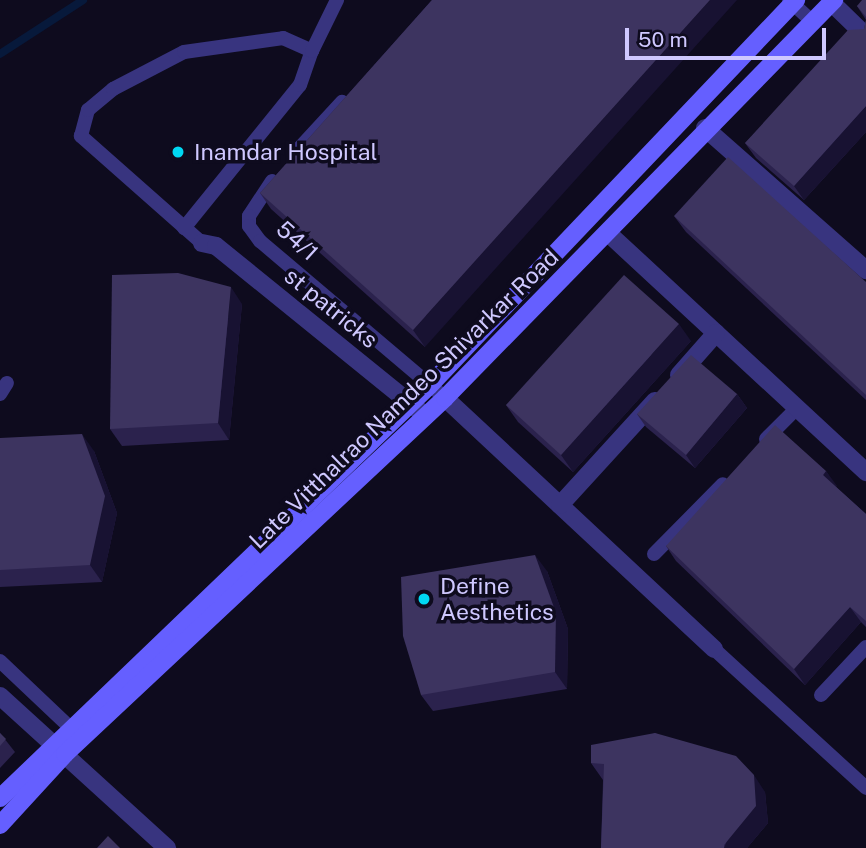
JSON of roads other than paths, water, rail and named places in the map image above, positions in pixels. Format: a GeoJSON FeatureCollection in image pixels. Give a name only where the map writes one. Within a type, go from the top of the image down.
{"type":"FeatureCollection","features":[{"type":"Feature","properties":{"kind":"main road","name":"Late Vitthalrao Namdeo Shivarkar Road"},"geometry":{"type":"LineString","coordinates":[[77,734],[408,402],[429,386],[792,1]]}},
{"type":"Feature","properties":{"kind":"main road","name":"Late Vitthalrao Namdeo Shivarkar Road"},"geometry":{"type":"LineString","coordinates":[[0,798],[77,734],[445,398],[608,233],[705,128],[814,23],[833,1]]}},
{"type":"Feature","properties":{"kind":"main road","name":"Late Vitthalrao Namdeo Shivarkar Road"},"geometry":{"type":"LineString","coordinates":[[0,825],[59,749]]}},
{"type":"Feature","properties":{"kind":"street"},"geometry":{"type":"LineString","coordinates":[[833,1],[866,36]]}},
{"type":"Feature","properties":{"kind":"street"},"geometry":{"type":"LineString","coordinates":[[705,128],[866,271]]}},
{"type":"Feature","properties":{"kind":"street"},"geometry":{"type":"LineString","coordinates":[[608,233],[866,472]]}},
{"type":"Feature","properties":{"kind":"street","name":"st patricks"},"geometry":{"type":"LineString","coordinates":[[202,243],[216,246],[426,416]]}},
{"type":"Feature","properties":{"kind":"street"},"geometry":{"type":"LineString","coordinates":[[560,505],[716,333]]}},
{"type":"Feature","properties":{"kind":"street"},"geometry":{"type":"LineString","coordinates":[[445,398],[714,649]]}},
{"type":"Feature","properties":{"kind":"street"},"geometry":{"type":"LineString","coordinates":[[0,696],[167,848]]}},
{"type":"Feature","properties":{"kind":"lane"},"geometry":{"type":"LineString","coordinates":[[184,228],[300,85],[312,51],[337,0]]}},
{"type":"Feature","properties":{"kind":"lane"},"geometry":{"type":"LineString","coordinates":[[792,1],[814,23]]}},
{"type":"Feature","properties":{"kind":"lane"},"geometry":{"type":"LineString","coordinates":[[202,243],[81,136],[88,110],[113,89],[184,52],[283,38],[312,51]]}},
{"type":"Feature","properties":{"kind":"lane","name":"54/1"},"geometry":{"type":"LineString","coordinates":[[350,93],[256,199],[249,226],[260,241],[445,398]]}},
{"type":"Feature","properties":{"kind":"lane"},"geometry":{"type":"LineString","coordinates":[[759,447],[797,408]]}},
{"type":"Feature","properties":{"kind":"lane"},"geometry":{"type":"LineString","coordinates":[[654,554],[730,476]]}},
{"type":"Feature","properties":{"kind":"lane"},"geometry":{"type":"LineString","coordinates":[[821,695],[866,648]]}},
{"type":"Feature","properties":{"kind":"lane"},"geometry":{"type":"LineString","coordinates":[[714,649],[866,788]]}},
{"type":"Feature","properties":{"kind":"lane"},"geometry":{"type":"LineString","coordinates":[[0,661],[77,734]]}},
{"type":"Feature","properties":{"kind":"waterway"},"geometry":{"type":"LineString","coordinates":[[0,54],[83,0]]}},
{"type":"Feature","properties":{"kind":"place","name":"Inamdar Hospital"},"geometry":{"type":"Point","coordinates":[178,152]}},
{"type":"Feature","properties":{"kind":"place","name":"Define Aesthetics"},"geometry":{"type":"Point","coordinates":[424,599]}}]}
